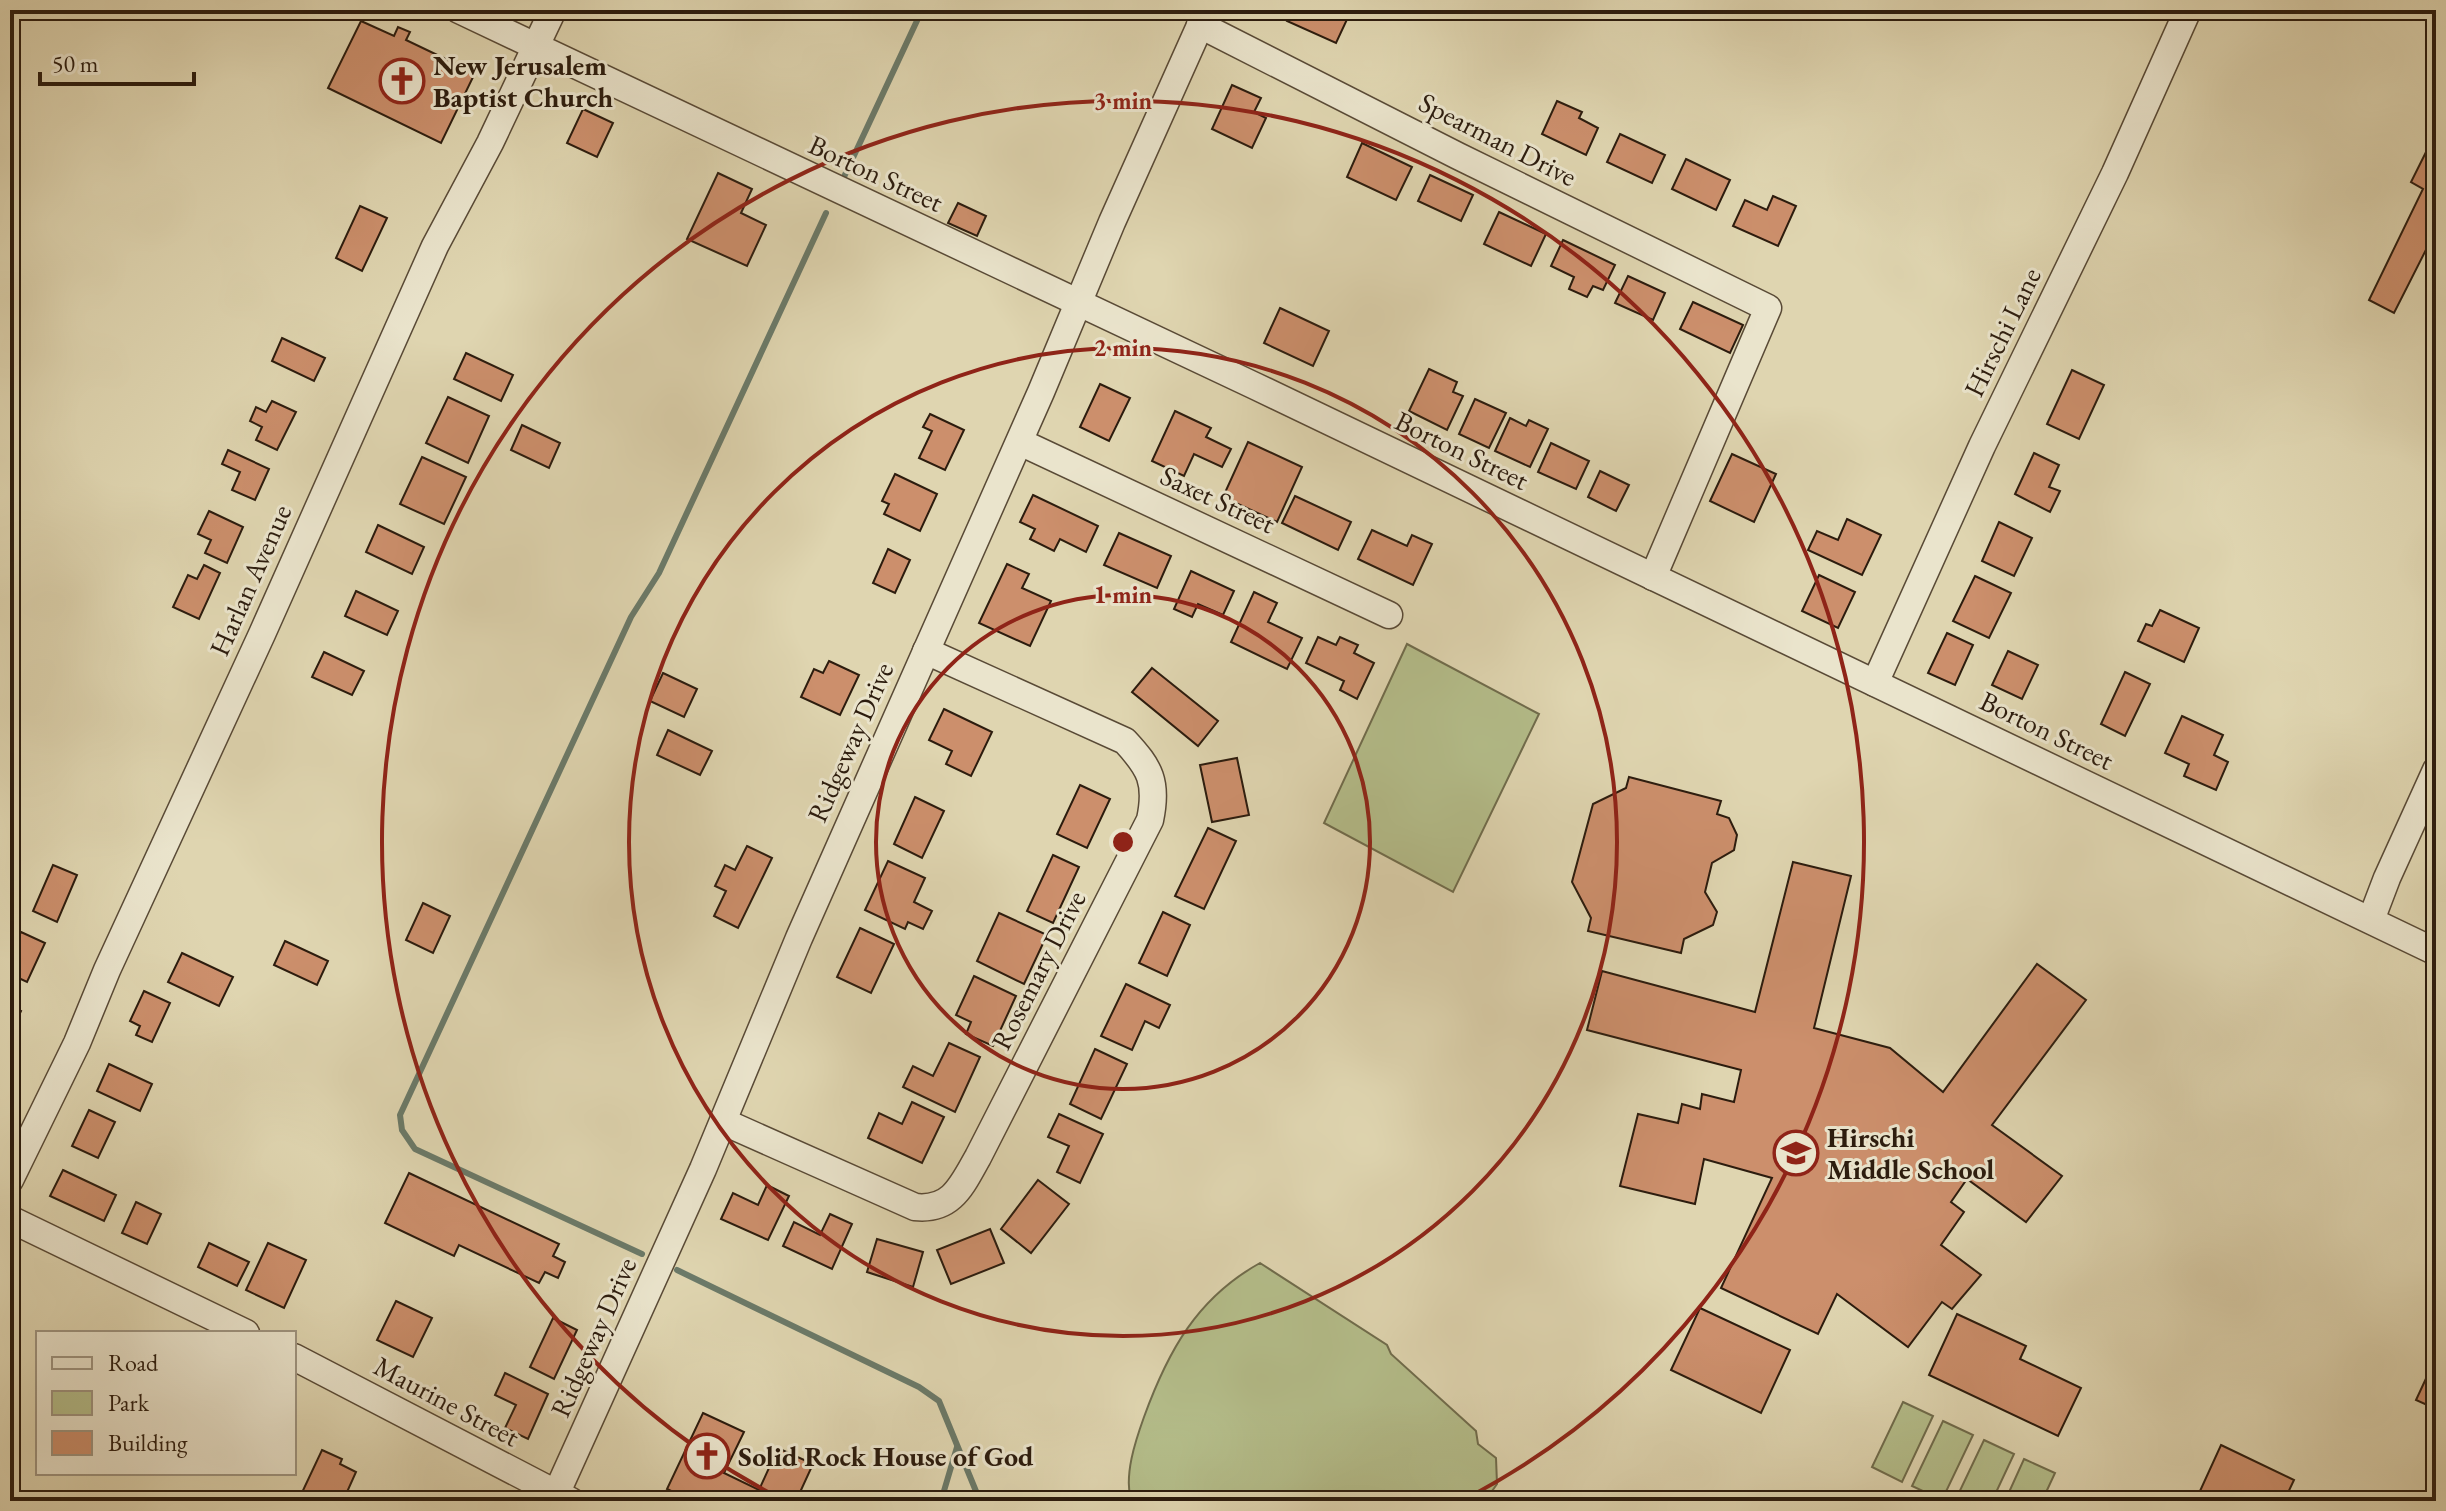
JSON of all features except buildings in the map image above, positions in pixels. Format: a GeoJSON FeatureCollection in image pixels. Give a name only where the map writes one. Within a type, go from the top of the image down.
{"type":"FeatureCollection","features":[{"type":"Feature","properties":{"kind":"street","name":"Borton Street"},"geometry":{"type":"LineString","coordinates":[[459,10],[2436,952]]}},
{"type":"Feature","properties":{"kind":"street","name":"Harlan Avenue"},"geometry":{"type":"LineString","coordinates":[[10,1180],[77,1043],[107,970],[262,634],[435,246],[490,143],[553,10]]}},
{"type":"Feature","properties":{"kind":"street","name":"Hirschi Lane"},"geometry":{"type":"LineString","coordinates":[[1875,683],[1982,446],[2115,173],[2188,10]]}},
{"type":"Feature","properties":{"kind":"street","name":"Ridgeway Drive"},"geometry":{"type":"LineString","coordinates":[[560,1499],[724,1122],[793,953],[1204,17]]}},
{"type":"Feature","properties":{"kind":"street","name":"Spearman Drive"},"geometry":{"type":"LineString","coordinates":[[1204,17],[1471,162],[1768,308],[1653,577]]}},
{"type":"Feature","properties":{"kind":"street","name":"Saxet Street"},"geometry":{"type":"LineString","coordinates":[[1020,442],[1389,615]]}},
{"type":"Feature","properties":{"kind":"street","name":"Rosemary Drive"},"geometry":{"type":"LineString","coordinates":[[724,1122],[915,1207],[931,1209],[949,1199],[960,1189],[978,1157],[1150,820],[1155,799],[1151,775],[1143,760],[1125,741],[926,651]]}},
{"type":"Feature","properties":{"kind":"street"},"geometry":{"type":"LineString","coordinates":[[2371,920],[2436,770]]}},
{"type":"Feature","properties":{"kind":"street"},"geometry":{"type":"LineString","coordinates":[[10,1219],[242,1331]]}},
{"type":"Feature","properties":{"kind":"street","name":"Maurine Street"},"geometry":{"type":"LineString","coordinates":[[296,1358],[560,1499]]}},
{"type":"Feature","properties":{"kind":"green space"},"geometry":{"type":"Polygon","coordinates":[[[1407,644],[1539,714],[1453,892],[1324,823],[1407,644]]]}},
{"type":"Feature","properties":{"kind":"green space"},"geometry":{"type":"Polygon","coordinates":[[[1260,1263],[1387,1345],[1391,1354],[1476,1431],[1478,1444],[1496,1458],[1497,1484],[1485,1501],[1131,1501],[1129,1480],[1134,1448],[1163,1370],[1187,1328],[1202,1310],[1238,1277],[1260,1263]]]}},
{"type":"Feature","properties":{"kind":"green space"},"geometry":{"type":"Polygon","coordinates":[[[1903,1402],[1933,1416],[1902,1482],[1872,1467],[1903,1402]]]}},
{"type":"Feature","properties":{"kind":"green space"},"geometry":{"type":"Polygon","coordinates":[[[1943,1421],[1973,1435],[1942,1500],[1912,1486],[1943,1421]]]}},
{"type":"Feature","properties":{"kind":"green space"},"geometry":{"type":"Polygon","coordinates":[[[1984,1440],[2014,1454],[1992,1501],[1955,1501],[1984,1440]]]}},
{"type":"Feature","properties":{"kind":"green space"},"geometry":{"type":"Polygon","coordinates":[[[2024,1459],[2055,1473],[2042,1501],[2005,1501],[2024,1459]]]}},
{"type":"Feature","properties":{"kind":"waterway"},"geometry":{"type":"LineString","coordinates":[[843,179],[922,10]]}},
{"type":"Feature","properties":{"kind":"waterway"},"geometry":{"type":"LineString","coordinates":[[642,1254],[415,1149],[402,1130],[400,1115],[631,617],[659,573],[826,213]]}},
{"type":"Feature","properties":{"kind":"waterway"},"geometry":{"type":"LineString","coordinates":[[677,1270],[919,1387],[939,1401],[980,1501]]}},
{"type":"Feature","properties":{"kind":"waterway"},"geometry":{"type":"LineString","coordinates":[[941,1501],[957,1447]]}},
{"type":"Feature","properties":{"kind":"place","name":"New Jerusalem Baptist Church"},"geometry":{"type":"Point","coordinates":[402,81]}},
{"type":"Feature","properties":{"kind":"place","name":"Hirschi Middle School"},"geometry":{"type":"Point","coordinates":[1796,1153]}},
{"type":"Feature","properties":{"kind":"place","name":"Solid Rock House of God"},"geometry":{"type":"Point","coordinates":[707,1456]}}]}
